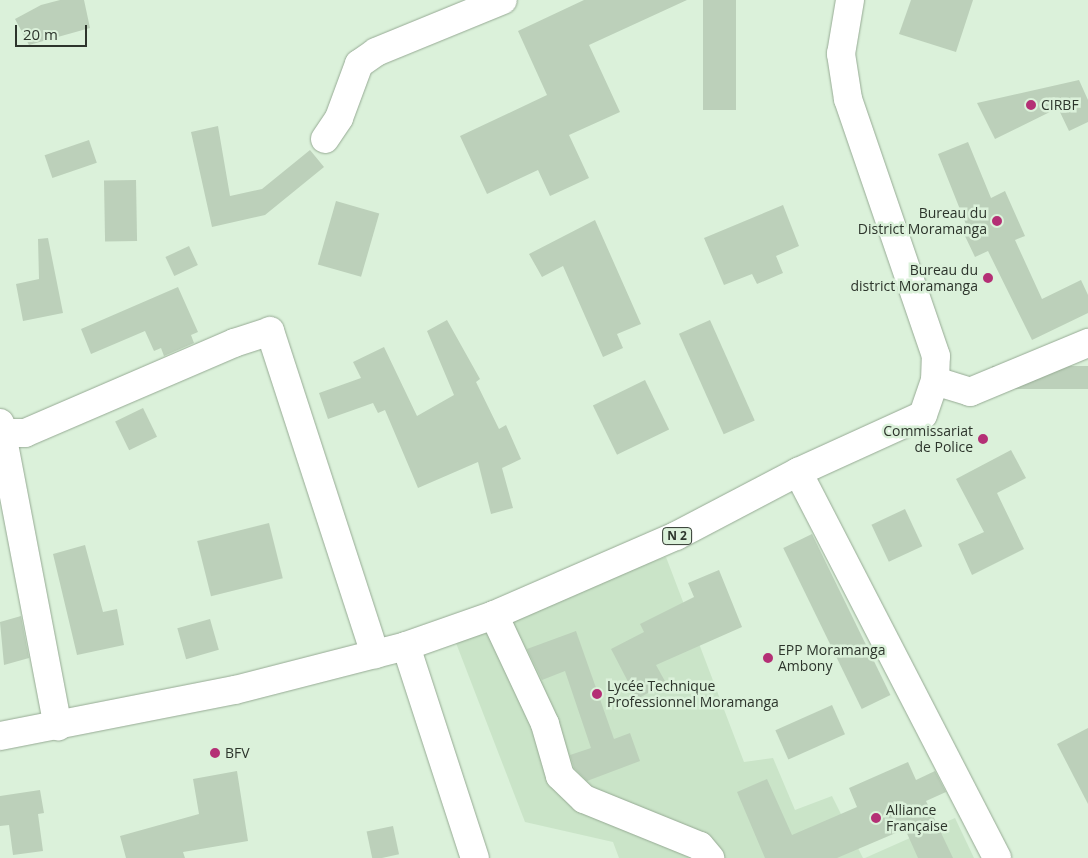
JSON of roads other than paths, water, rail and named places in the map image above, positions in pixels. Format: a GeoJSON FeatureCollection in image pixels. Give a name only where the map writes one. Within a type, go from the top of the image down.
{"type":"FeatureCollection","features":[{"type":"Feature","properties":{"kind":"street"},"geometry":{"type":"LineString","coordinates":[[325,139],[339,118],[359,64],[376,52],[503,0]]}},
{"type":"Feature","properties":{"kind":"street","name":"N 2"},"geometry":{"type":"LineString","coordinates":[[0,736],[235,690],[406,646],[494,615],[676,536],[798,472],[923,415],[935,381],[936,356],[848,99],[840,54],[850,0]]}},
{"type":"Feature","properties":{"kind":"street"},"geometry":{"type":"LineString","coordinates":[[58,726],[1,428],[26,433],[234,343],[270,331],[375,654]]}},
{"type":"Feature","properties":{"kind":"street"},"geometry":{"type":"LineString","coordinates":[[935,381],[970,392],[1088,343]]}},
{"type":"Feature","properties":{"kind":"street"},"geometry":{"type":"LineString","coordinates":[[798,472],[997,858]]}},
{"type":"Feature","properties":{"kind":"street"},"geometry":{"type":"LineString","coordinates":[[494,615],[545,724],[560,776],[584,799],[700,846],[710,858]]}},
{"type":"Feature","properties":{"kind":"street"},"geometry":{"type":"LineString","coordinates":[[406,646],[475,858]]}},
{"type":"Feature","properties":{"kind":"place","name":"CIRBF"},"geometry":{"type":"Point","coordinates":[1031,105]}},
{"type":"Feature","properties":{"kind":"place","name":"Bureau du District Moramanga"},"geometry":{"type":"Point","coordinates":[997,221]}},
{"type":"Feature","properties":{"kind":"place","name":"Bureau du district Moramanga"},"geometry":{"type":"Point","coordinates":[988,278]}},
{"type":"Feature","properties":{"kind":"place","name":"Commissariat de Police"},"geometry":{"type":"Point","coordinates":[983,439]}},
{"type":"Feature","properties":{"kind":"place","name":"EPP Moramanga Ambony"},"geometry":{"type":"Point","coordinates":[768,658]}},
{"type":"Feature","properties":{"kind":"place","name":"Lycée Technique Professionnel Moramanga"},"geometry":{"type":"Point","coordinates":[597,694]}},
{"type":"Feature","properties":{"kind":"place","name":"BFV"},"geometry":{"type":"Point","coordinates":[215,753]}},
{"type":"Feature","properties":{"kind":"place","name":"Alliance Française"},"geometry":{"type":"Point","coordinates":[876,818]}}]}
